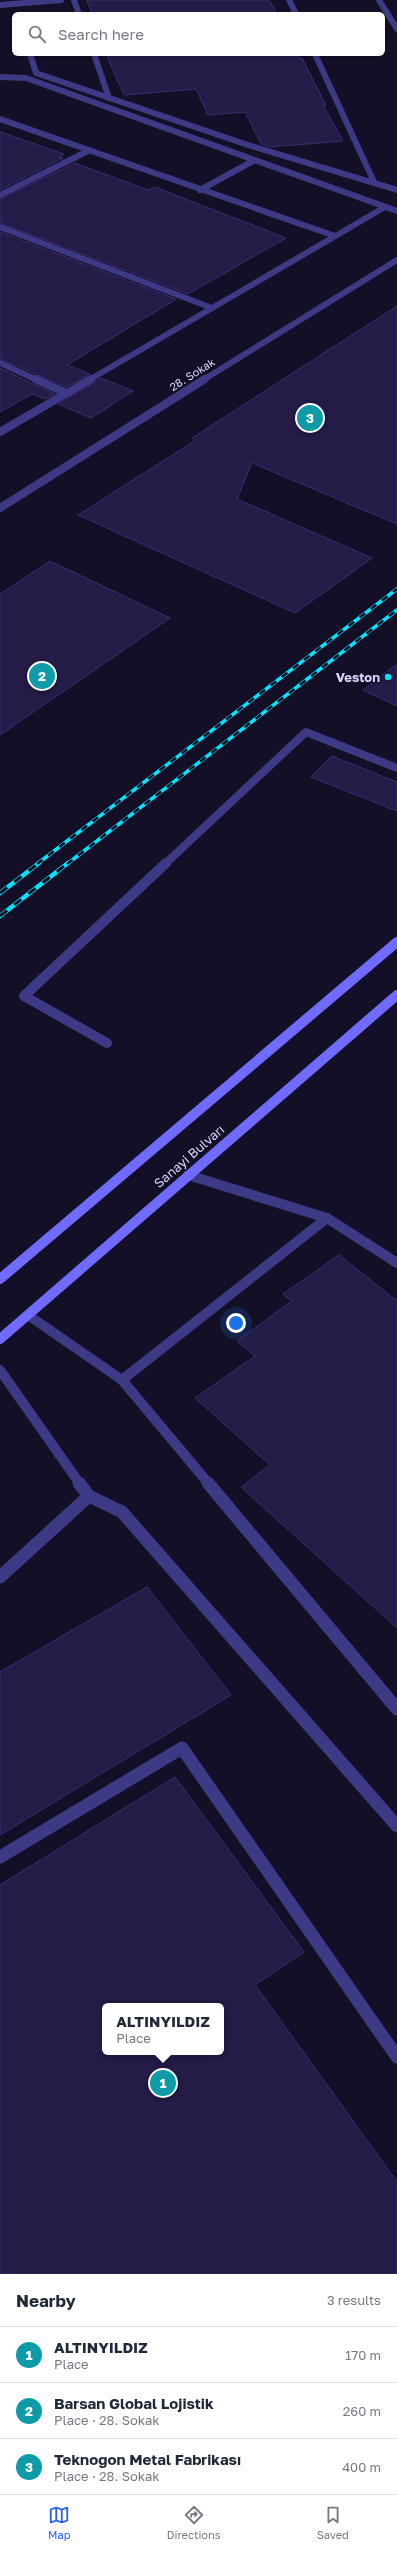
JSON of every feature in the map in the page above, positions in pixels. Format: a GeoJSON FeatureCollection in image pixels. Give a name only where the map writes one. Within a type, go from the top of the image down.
{"type":"FeatureCollection","features":[{"type":"Feature","properties":{"kind":"main road"},"geometry":{"type":"LineString","coordinates":[[0,1279],[397,942]]}},
{"type":"Feature","properties":{"kind":"main road","name":"Sanayi Bulvarı"},"geometry":{"type":"LineString","coordinates":[[0,1339],[397,995]]}},
{"type":"Feature","properties":{"kind":"street"},"geometry":{"type":"LineString","coordinates":[[0,5],[61,0]]}},
{"type":"Feature","properties":{"kind":"street"},"geometry":{"type":"LineString","coordinates":[[74,0],[78,12]]}},
{"type":"Feature","properties":{"kind":"street"},"geometry":{"type":"LineString","coordinates":[[289,0],[295,12]]}},
{"type":"Feature","properties":{"kind":"street"},"geometry":{"type":"LineString","coordinates":[[379,0],[397,29]]}},
{"type":"Feature","properties":{"kind":"street"},"geometry":{"type":"LineString","coordinates":[[31,56],[36,72],[248,145],[397,190]]}},
{"type":"Feature","properties":{"kind":"street"},"geometry":{"type":"LineString","coordinates":[[95,56],[110,98]]}},
{"type":"Feature","properties":{"kind":"street"},"geometry":{"type":"LineString","coordinates":[[315,56],[374,182]]}},
{"type":"Feature","properties":{"kind":"street"},"geometry":{"type":"LineString","coordinates":[[0,77],[26,78],[253,161],[397,211]]}},
{"type":"Feature","properties":{"kind":"street"},"geometry":{"type":"LineString","coordinates":[[0,119],[200,190],[336,236]]}},
{"type":"Feature","properties":{"kind":"street"},"geometry":{"type":"LineString","coordinates":[[0,195],[90,150]]}},
{"type":"Feature","properties":{"kind":"street"},"geometry":{"type":"LineString","coordinates":[[200,190],[253,161]]}},
{"type":"Feature","properties":{"kind":"street"},"geometry":{"type":"LineString","coordinates":[[0,432],[385,207]]}},
{"type":"Feature","properties":{"kind":"street"},"geometry":{"type":"LineString","coordinates":[[0,227],[212,308]]}},
{"type":"Feature","properties":{"kind":"street","name":"28. Sokak"},"geometry":{"type":"LineString","coordinates":[[0,508],[125,428],[397,260]]}},
{"type":"Feature","properties":{"kind":"street"},"geometry":{"type":"LineString","coordinates":[[0,363],[66,393]]}},
{"type":"Feature","properties":{"kind":"street"},"geometry":{"type":"LineString","coordinates":[[107,1043],[24,996],[306,732],[397,768]]}},
{"type":"Feature","properties":{"kind":"street"},"geometry":{"type":"LineString","coordinates":[[188,1175],[327,1218],[397,1263]]}},
{"type":"Feature","properties":{"kind":"street"},"geometry":{"type":"LineString","coordinates":[[122,1380],[327,1218]]}},
{"type":"Feature","properties":{"kind":"street"},"geometry":{"type":"LineString","coordinates":[[28,1315],[122,1380],[397,1709]]}},
{"type":"Feature","properties":{"kind":"street"},"geometry":{"type":"LineString","coordinates":[[0,1370],[90,1496],[122,1512],[276,1686],[397,1826]]}},
{"type":"Feature","properties":{"kind":"street"},"geometry":{"type":"LineString","coordinates":[[0,1577],[90,1496]]}},
{"type":"Feature","properties":{"kind":"street"},"geometry":{"type":"LineString","coordinates":[[0,1857],[182,1748],[397,2057]]}},
{"type":"Feature","properties":{"kind":"building"},"geometry":{"type":"Polygon","coordinates":[[[87,0],[269,0],[276,12],[91,12],[87,0]]]}},
{"type":"Feature","properties":{"kind":"building"},"geometry":{"type":"Polygon","coordinates":[[[107,56],[298,56],[299,58],[302,58],[326,105],[323,105],[343,141],[270,147],[261,144],[245,112],[208,115],[196,89],[124,95],[107,56]]]}},
{"type":"Feature","properties":{"kind":"building"},"geometry":{"type":"Polygon","coordinates":[[[0,132],[64,154],[59,157],[63,158],[0,190],[0,132]]]}},
{"type":"Feature","properties":{"kind":"building"},"geometry":{"type":"Polygon","coordinates":[[[75,163],[148,190],[155,187],[286,238],[188,294],[0,223],[0,199],[75,163]]]}},
{"type":"Feature","properties":{"kind":"building"},"geometry":{"type":"Polygon","coordinates":[[[0,232],[176,299],[67,365],[90,374],[66,387],[0,359],[0,232]]]}},
{"type":"Feature","properties":{"kind":"building"},"geometry":{"type":"Polygon","coordinates":[[[397,306],[397,524],[252,463],[237,499],[372,558],[295,613],[78,515],[196,440],[192,438],[397,306]]]}},
{"type":"Feature","properties":{"kind":"building"},"geometry":{"type":"Polygon","coordinates":[[[0,368],[55,394],[45,399],[32,394],[0,412],[0,368]]]}},
{"type":"Feature","properties":{"kind":"building"},"geometry":{"type":"Polygon","coordinates":[[[101,378],[133,391],[91,418],[58,404],[101,378]]]}},
{"type":"Feature","properties":{"kind":"building"},"geometry":{"type":"Polygon","coordinates":[[[50,561],[170,618],[0,735],[0,594],[50,561]]]}},
{"type":"Feature","properties":{"kind":"building","name":"Veston"},"geometry":{"type":"Polygon","coordinates":[[[397,664],[397,706],[363,690],[397,664]]]}},
{"type":"Feature","properties":{"kind":"building"},"geometry":{"type":"Polygon","coordinates":[[[332,756],[397,782],[397,811],[311,777],[332,756]]]}},
{"type":"Feature","properties":{"kind":"building"},"geometry":{"type":"Polygon","coordinates":[[[339,1255],[397,1301],[397,1628],[241,1487],[270,1465],[195,1398],[255,1356],[237,1341],[292,1301],[283,1294],[339,1255]]]}},
{"type":"Feature","properties":{"kind":"building"},"geometry":{"type":"Polygon","coordinates":[[[147,1587],[231,1695],[0,1835],[0,1672],[147,1587]]]}},
{"type":"Feature","properties":{"kind":"building"},"geometry":{"type":"Polygon","coordinates":[[[175,1777],[304,1952],[255,1985],[397,2182],[397,2274],[0,2274],[0,1885],[175,1777]]]}},
{"type":"Feature","properties":{"kind":"railway"},"geometry":{"type":"LineString","coordinates":[[37,864],[397,589]]}},
{"type":"Feature","properties":{"kind":"railway"},"geometry":{"type":"LineString","coordinates":[[67,864],[397,610]]}},
{"type":"Feature","properties":{"kind":"railway"},"geometry":{"type":"LineString","coordinates":[[0,893],[39,863]]}},
{"type":"Feature","properties":{"kind":"railway"},"geometry":{"type":"LineString","coordinates":[[0,916],[68,863]]}},
{"type":"Feature","properties":{"kind":"place","name":"Teknogon Metal Fabrikası"},"geometry":{"type":"Point","coordinates":[310,418]}},
{"type":"Feature","properties":{"kind":"place","name":"Barsan Global Lojistik"},"geometry":{"type":"Point","coordinates":[42,676]}},
{"type":"Feature","properties":{"kind":"place","name":"Veston"},"geometry":{"type":"Point","coordinates":[388,677]}},
{"type":"Feature","properties":{"kind":"place","name":"ALTINYILDIZ"},"geometry":{"type":"Point","coordinates":[163,2083]}}]}
